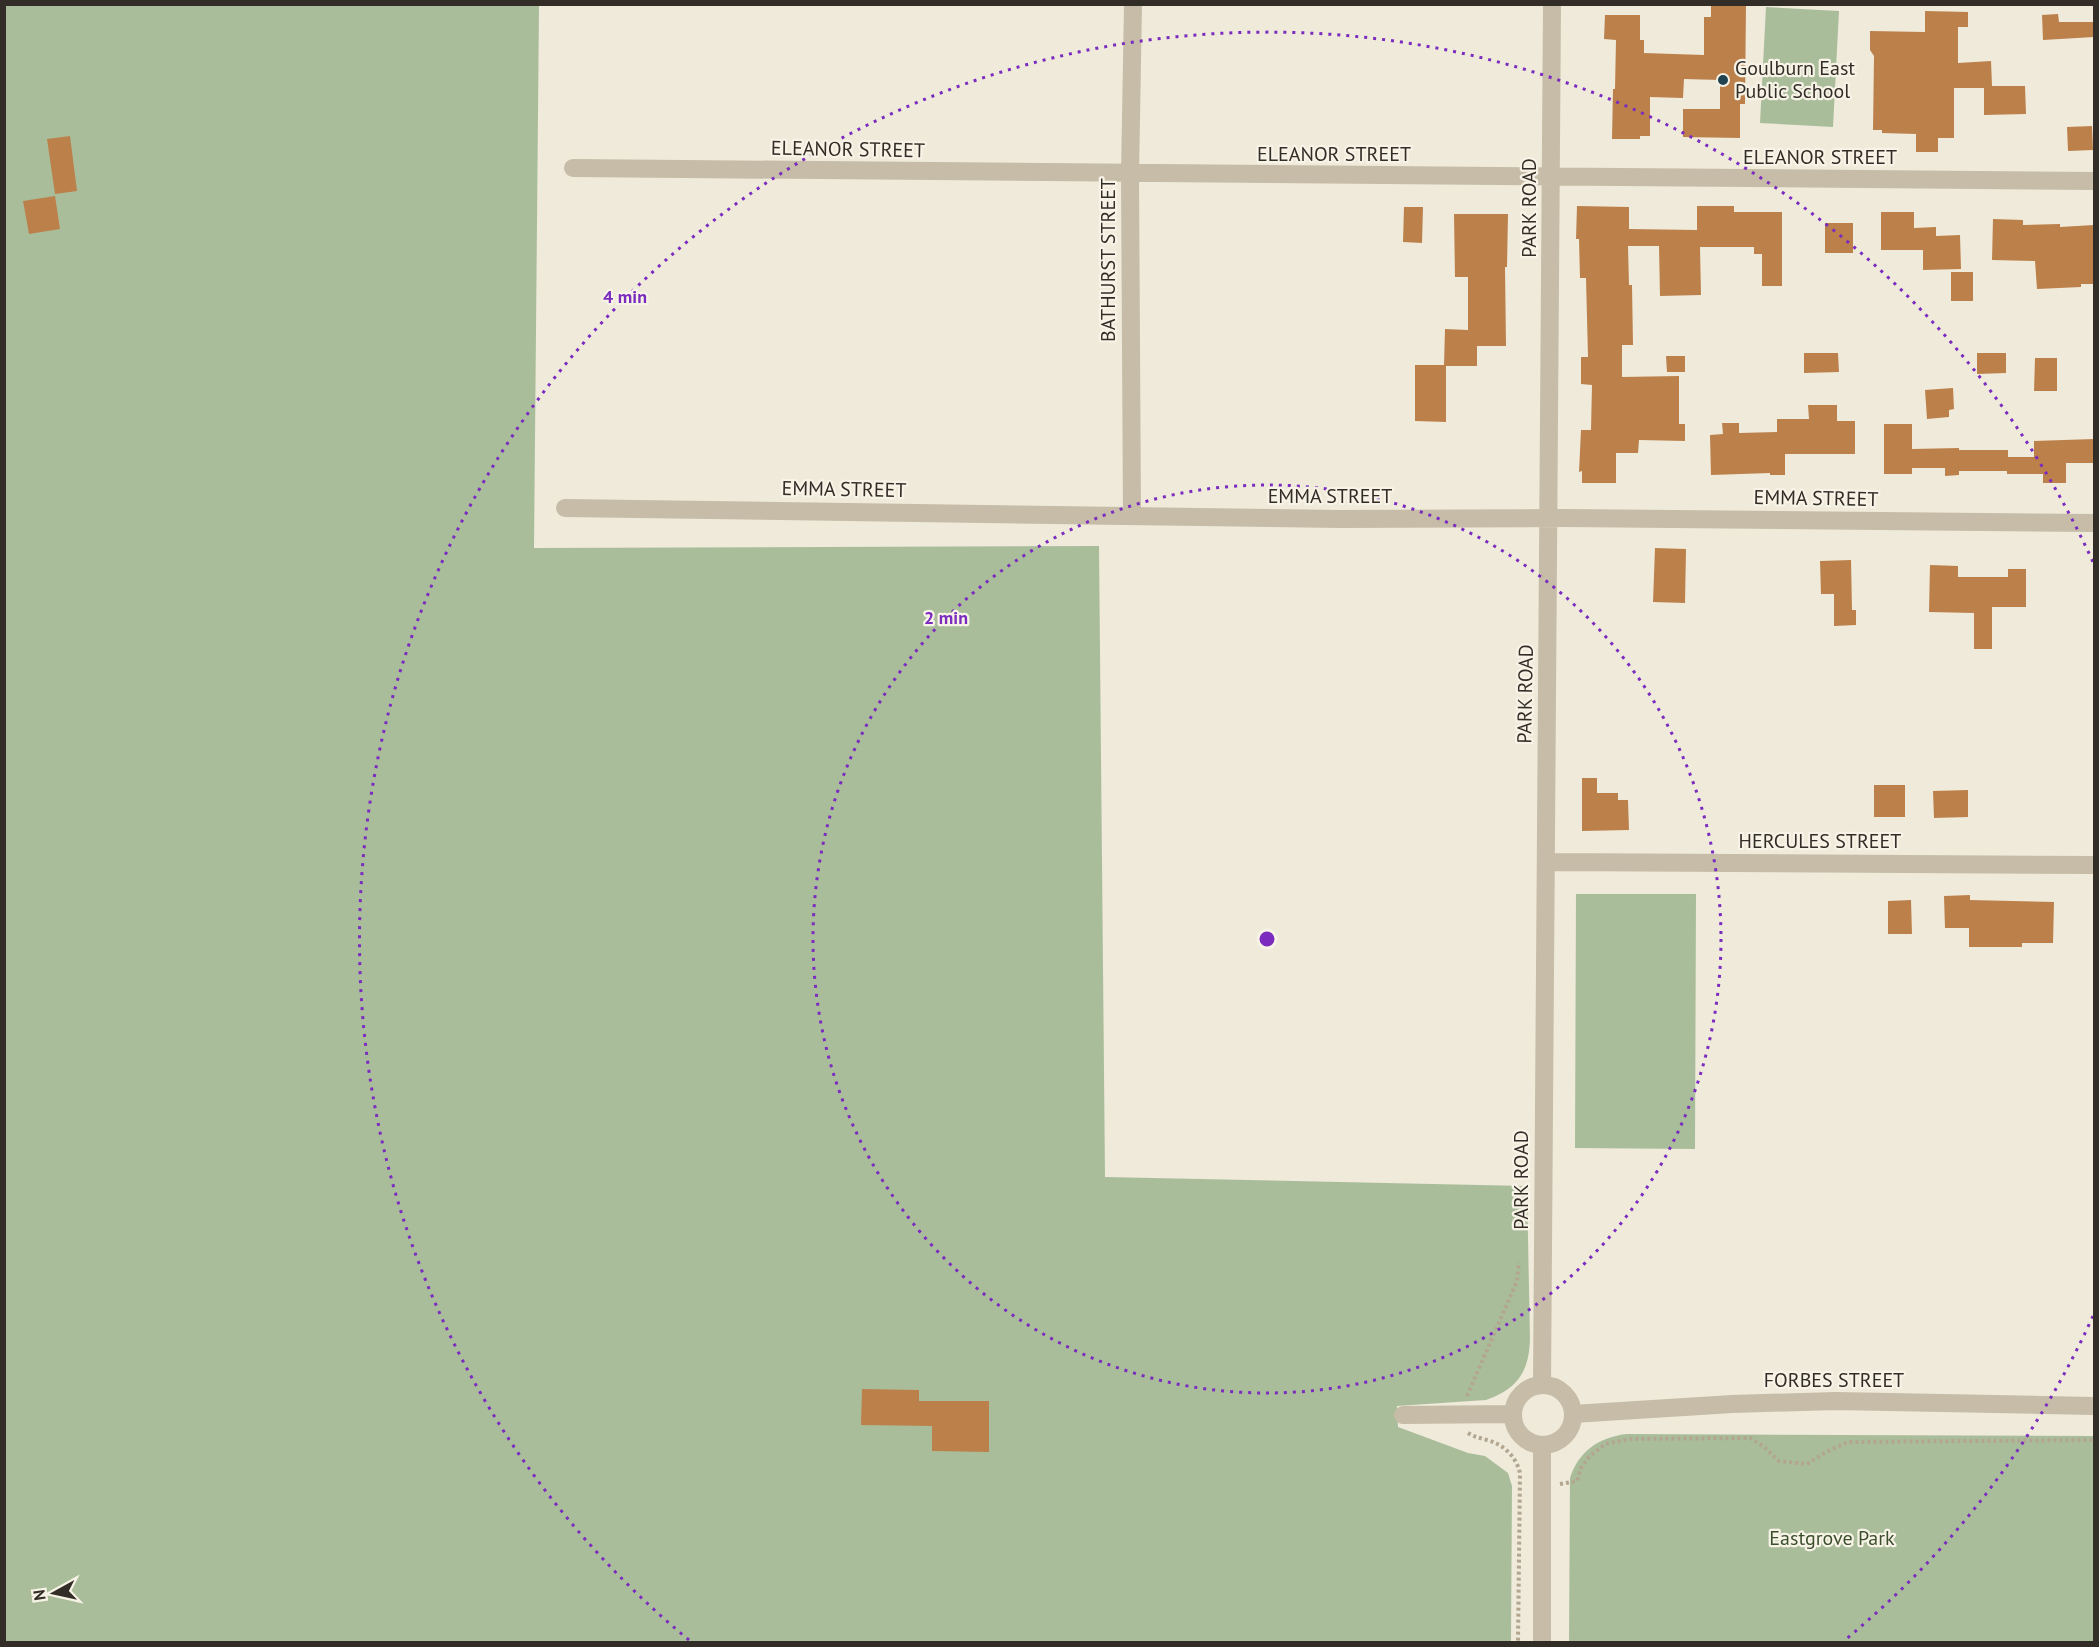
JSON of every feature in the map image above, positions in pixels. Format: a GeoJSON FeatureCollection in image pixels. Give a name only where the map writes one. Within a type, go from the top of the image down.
{"type":"FeatureCollection","features":[{"type":"Feature","properties":{"kind":"street","name":"BATHURST STREET"},"geometry":{"type":"LineString","coordinates":[[1132,516],[1130,174],[1133,4]]}},
{"type":"Feature","properties":{"kind":"street","name":"PARK ROAD"},"geometry":{"type":"LineString","coordinates":[[1542,1385],[1552,4]]}},
{"type":"Feature","properties":{"kind":"street","name":"ELEANOR STREET"},"geometry":{"type":"LineString","coordinates":[[573,168],[2094,182]]}},
{"type":"Feature","properties":{"kind":"street","name":"EMMA STREET"},"geometry":{"type":"LineString","coordinates":[[565,508],[1340,519],[2094,523]]}},
{"type":"Feature","properties":{"kind":"street","name":"HERCULES STREET"},"geometry":{"type":"LineString","coordinates":[[1546,862],[2094,865]]}},
{"type":"Feature","properties":{"kind":"street"},"geometry":{"type":"LineString","coordinates":[[1542,1385],[1553,1386],[1565,1395],[1573,1414],[1572,1423],[1564,1437],[1551,1445],[1542,1446],[1528,1442],[1521,1437],[1516,1431],[1512,1414],[1515,1401],[1520,1395],[1531,1387],[1542,1385]]}},
{"type":"Feature","properties":{"kind":"street","name":"FORBES STREET"},"geometry":{"type":"LineString","coordinates":[[1573,1414],[1732,1404],[1836,1401],[2094,1406]]}},
{"type":"Feature","properties":{"kind":"street"},"geometry":{"type":"LineString","coordinates":[[1403,1416],[1512,1414]]}},
{"type":"Feature","properties":{"kind":"street"},"geometry":{"type":"LineString","coordinates":[[1542,1446],[1542,1642]]}},
{"type":"Feature","properties":{"kind":"path"},"geometry":{"type":"LineString","coordinates":[[1518,1262],[1516,1281],[1468,1392],[1465,1415],[1468,1433],[1489,1440],[1507,1451],[1513,1456],[1520,1473],[1518,1642]]}},
{"type":"Feature","properties":{"kind":"path"},"geometry":{"type":"LineString","coordinates":[[1542,1484],[1564,1484],[1577,1480],[1588,1457],[1605,1444],[1630,1439],[1749,1438],[1763,1446],[1779,1461],[1807,1464],[1848,1442],[2094,1440]]}},
{"type":"Feature","properties":{"kind":"green space"},"geometry":{"type":"Polygon","coordinates":[[[5,5],[539,5],[534,548],[1099,546],[1105,1177],[1527,1186],[1530,1339],[1527,1360],[1520,1377],[1506,1390],[1486,1400],[1397,1406],[1398,1427],[1468,1453],[1485,1456],[1508,1473],[1512,1486],[1511,1642],[5,1642],[5,5]]]}},
{"type":"Feature","properties":{"kind":"green space"},"geometry":{"type":"Polygon","coordinates":[[[1766,7],[1839,11],[1833,127],[1760,123],[1766,7]]]}},
{"type":"Feature","properties":{"kind":"green space"},"geometry":{"type":"Polygon","coordinates":[[[1576,894],[1696,894],[1695,1149],[1575,1148],[1576,894]]]}},
{"type":"Feature","properties":{"kind":"green space","name":"Eastgrove Park"},"geometry":{"type":"Polygon","coordinates":[[[1626,1434],[2094,1436],[2094,1642],[1569,1642],[1570,1478],[1579,1460],[1591,1447],[1607,1439],[1626,1434]]]}},
{"type":"Feature","properties":{"kind":"building"},"geometry":{"type":"Polygon","coordinates":[[[1711,4],[1746,4],[1745,104],[1740,104],[1740,138],[1683,137],[1683,109],[1720,109],[1720,80],[1684,79],[1683,98],[1650,97],[1650,136],[1640,136],[1640,139],[1612,139],[1616,40],[1604,39],[1605,15],[1640,15],[1640,40],[1644,40],[1644,53],[1704,55],[1704,17],[1711,17],[1711,4]]]}},
{"type":"Feature","properties":{"kind":"building"},"geometry":{"type":"Polygon","coordinates":[[[1925,11],[1968,12],[1968,27],[1958,27],[1958,63],[1991,61],[1992,86],[2025,86],[2026,114],[1984,115],[1984,88],[1954,88],[1954,138],[1938,138],[1938,152],[1916,152],[1916,134],[1882,133],[1882,130],[1873,130],[1874,56],[1870,50],[1870,31],[1925,32],[1925,11]]]}},
{"type":"Feature","properties":{"kind":"building"},"geometry":{"type":"Polygon","coordinates":[[[2058,14],[2059,22],[2094,22],[2094,37],[2043,40],[2042,15],[2058,14]]]}},
{"type":"Feature","properties":{"kind":"building"},"geometry":{"type":"Polygon","coordinates":[[[2092,126],[2093,150],[2068,151],[2067,127],[2092,126]]]}},
{"type":"Feature","properties":{"kind":"building"},"geometry":{"type":"Polygon","coordinates":[[[70,136],[77,191],[55,194],[47,139],[70,136]]]}},
{"type":"Feature","properties":{"kind":"building"},"geometry":{"type":"Polygon","coordinates":[[[55,196],[60,229],[29,234],[23,201],[55,196]]]}},
{"type":"Feature","properties":{"kind":"building"},"geometry":{"type":"Polygon","coordinates":[[[1577,206],[1629,207],[1629,229],[1697,230],[1697,206],[1734,206],[1734,212],[1782,212],[1782,286],[1762,286],[1762,254],[1754,254],[1754,247],[1700,247],[1701,295],[1660,296],[1659,246],[1628,246],[1629,285],[1632,285],[1633,345],[1622,345],[1622,377],[1679,376],[1679,424],[1685,424],[1685,441],[1639,440],[1638,453],[1616,453],[1616,483],[1582,483],[1582,471],[1579,472],[1581,430],[1591,430],[1592,385],[1581,384],[1581,357],[1588,357],[1586,278],[1580,278],[1579,239],[1576,239],[1577,206]]]}},
{"type":"Feature","properties":{"kind":"building"},"geometry":{"type":"Polygon","coordinates":[[[1404,207],[1423,207],[1422,243],[1403,242],[1404,207]]]}},
{"type":"Feature","properties":{"kind":"building"},"geometry":{"type":"Polygon","coordinates":[[[1881,212],[1914,212],[1914,228],[1936,227],[1936,236],[1960,235],[1961,269],[1923,270],[1923,250],[1881,250],[1881,212]]]}},
{"type":"Feature","properties":{"kind":"building"},"geometry":{"type":"Polygon","coordinates":[[[1454,214],[1508,214],[1507,267],[1505,267],[1506,346],[1477,346],[1477,366],[1446,366],[1446,422],[1415,421],[1415,365],[1444,365],[1445,329],[1468,330],[1468,277],[1455,277],[1454,214]]]}},
{"type":"Feature","properties":{"kind":"building"},"geometry":{"type":"Polygon","coordinates":[[[1993,219],[2023,220],[2023,225],[2060,224],[2060,227],[2094,225],[2094,284],[2081,284],[2081,287],[2037,289],[2035,261],[1992,260],[1993,219]]]}},
{"type":"Feature","properties":{"kind":"building"},"geometry":{"type":"Polygon","coordinates":[[[1825,223],[1853,223],[1853,253],[1825,253],[1825,223]]]}},
{"type":"Feature","properties":{"kind":"building"},"geometry":{"type":"Polygon","coordinates":[[[1951,272],[1973,272],[1973,301],[1951,301],[1951,272]]]}},
{"type":"Feature","properties":{"kind":"building"},"geometry":{"type":"Polygon","coordinates":[[[1804,353],[1838,353],[1839,372],[1804,373],[1804,353]]]}},
{"type":"Feature","properties":{"kind":"building"},"geometry":{"type":"Polygon","coordinates":[[[1977,353],[2006,353],[2006,373],[1977,374],[1977,353]]]}},
{"type":"Feature","properties":{"kind":"building"},"geometry":{"type":"Polygon","coordinates":[[[1666,356],[1685,356],[1685,372],[1667,372],[1666,356]]]}},
{"type":"Feature","properties":{"kind":"building"},"geometry":{"type":"Polygon","coordinates":[[[2035,358],[2057,358],[2057,391],[2034,391],[2035,358]]]}},
{"type":"Feature","properties":{"kind":"building"},"geometry":{"type":"Polygon","coordinates":[[[1953,388],[1954,409],[1949,410],[1949,417],[1927,419],[1925,390],[1953,388]]]}},
{"type":"Feature","properties":{"kind":"building"},"geometry":{"type":"Polygon","coordinates":[[[1808,405],[1837,405],[1837,421],[1855,421],[1855,454],[1785,454],[1785,475],[1770,475],[1770,473],[1711,475],[1710,435],[1723,434],[1722,423],[1739,423],[1739,433],[1777,432],[1777,419],[1809,419],[1808,405]]]}},
{"type":"Feature","properties":{"kind":"building"},"geometry":{"type":"Polygon","coordinates":[[[1884,424],[1912,424],[1912,449],[2008,450],[2008,457],[2034,457],[2034,441],[2094,439],[2094,463],[2066,463],[2066,483],[2043,483],[2043,474],[2007,474],[2007,471],[1959,471],[1959,475],[1945,476],[1945,468],[1912,468],[1912,474],[1884,474],[1884,424]]]}},
{"type":"Feature","properties":{"kind":"building"},"geometry":{"type":"Polygon","coordinates":[[[1655,548],[1686,549],[1685,603],[1653,602],[1655,548]]]}},
{"type":"Feature","properties":{"kind":"building"},"geometry":{"type":"Polygon","coordinates":[[[1851,560],[1852,610],[1856,610],[1856,625],[1834,626],[1834,594],[1821,594],[1820,561],[1851,560]]]}},
{"type":"Feature","properties":{"kind":"building"},"geometry":{"type":"Polygon","coordinates":[[[1930,565],[1958,566],[1958,577],[2008,577],[2008,569],[2026,569],[2026,607],[1992,607],[1992,649],[1974,649],[1974,613],[1929,612],[1930,565]]]}},
{"type":"Feature","properties":{"kind":"building"},"geometry":{"type":"Polygon","coordinates":[[[1582,778],[1597,778],[1597,793],[1618,793],[1618,800],[1628,800],[1629,830],[1582,831],[1582,778]]]}},
{"type":"Feature","properties":{"kind":"building"},"geometry":{"type":"Polygon","coordinates":[[[1874,785],[1905,785],[1905,817],[1874,817],[1874,785]]]}},
{"type":"Feature","properties":{"kind":"building"},"geometry":{"type":"Polygon","coordinates":[[[1968,790],[1968,817],[1934,818],[1933,791],[1968,790]]]}},
{"type":"Feature","properties":{"kind":"building"},"geometry":{"type":"Polygon","coordinates":[[[1970,895],[1970,900],[2054,902],[2053,943],[2022,943],[2022,947],[1969,947],[1969,928],[1945,928],[1944,896],[1970,895]]]}},
{"type":"Feature","properties":{"kind":"building"},"geometry":{"type":"Polygon","coordinates":[[[1911,900],[1912,934],[1888,934],[1888,901],[1911,900]]]}},
{"type":"Feature","properties":{"kind":"building"},"geometry":{"type":"Polygon","coordinates":[[[862,1389],[919,1390],[919,1401],[989,1401],[989,1452],[932,1451],[932,1426],[861,1425],[862,1389]]]}},
{"type":"Feature","properties":{"kind":"place","name":"Goulburn East Public School"},"geometry":{"type":"Point","coordinates":[1723,80]}}]}
